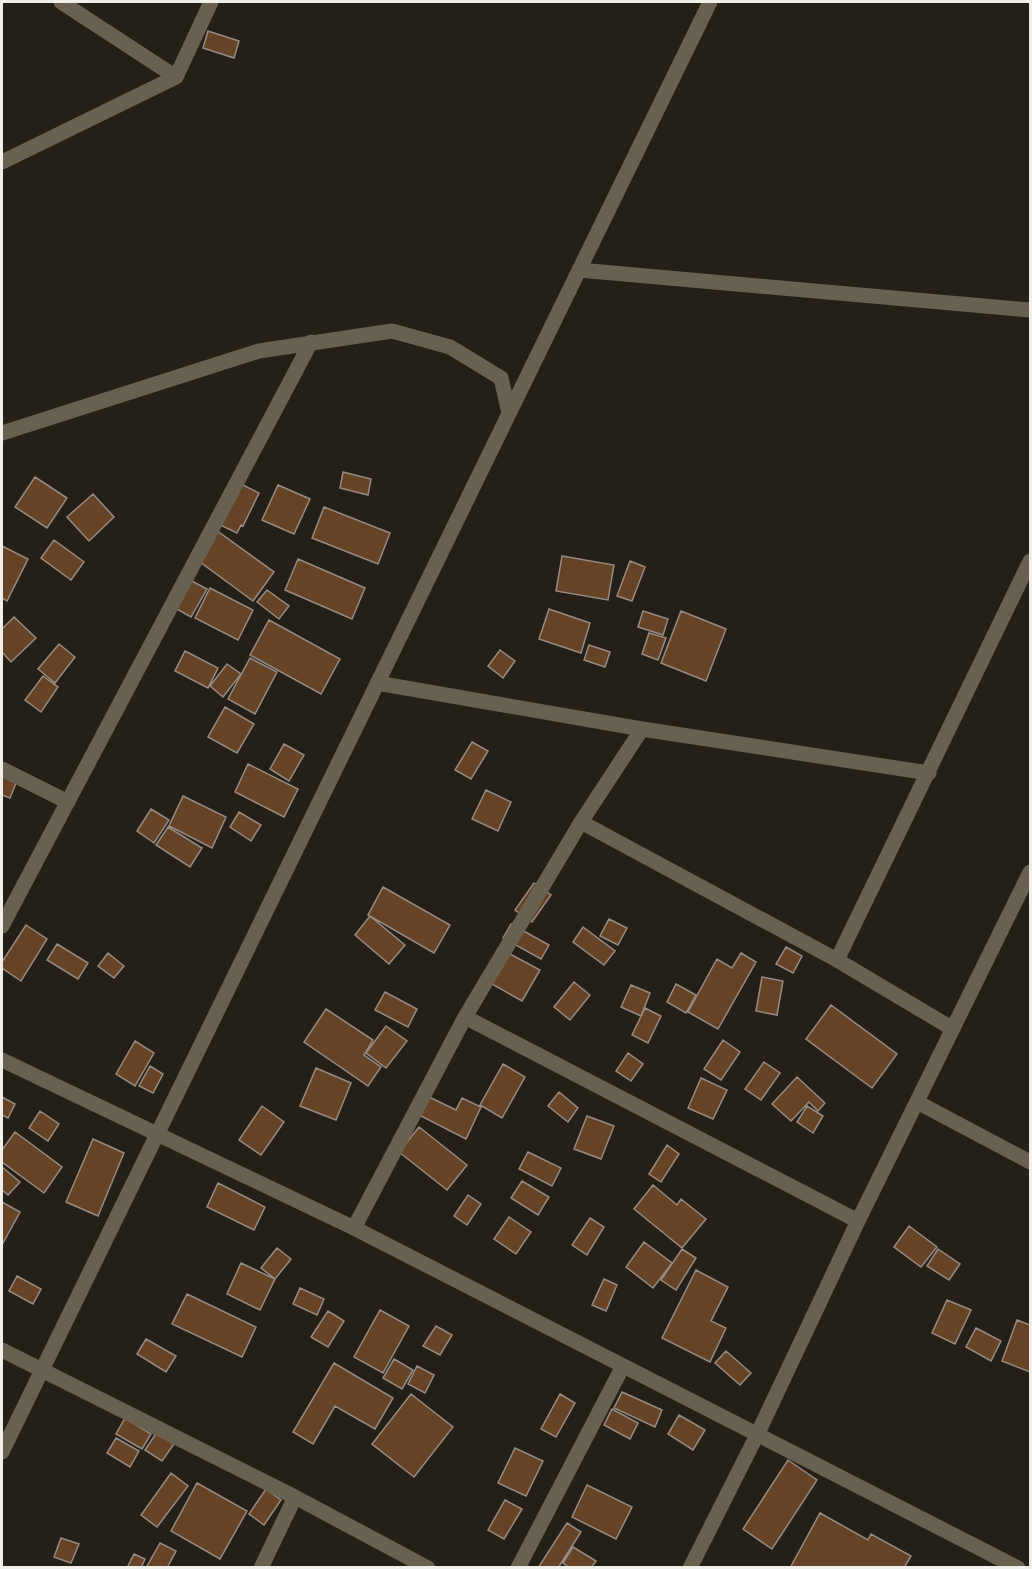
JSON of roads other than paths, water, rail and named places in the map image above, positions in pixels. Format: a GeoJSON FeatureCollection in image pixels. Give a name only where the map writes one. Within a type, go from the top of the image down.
{"type":"FeatureCollection","features":[{"type":"Feature","properties":{"kind":"street"},"geometry":{"type":"LineString","coordinates":[[61,2],[176,77]]}},
{"type":"Feature","properties":{"kind":"street"},"geometry":{"type":"LineString","coordinates":[[2,162],[176,77],[211,2]]}},
{"type":"Feature","properties":{"kind":"street"},"geometry":{"type":"LineString","coordinates":[[2,1452],[710,2]]}},
{"type":"Feature","properties":{"kind":"street"},"geometry":{"type":"LineString","coordinates":[[579,270],[1030,310]]}},
{"type":"Feature","properties":{"kind":"street"},"geometry":{"type":"LineString","coordinates":[[2,433],[259,351],[392,331],[450,347],[501,378],[509,413]]}},
{"type":"Feature","properties":{"kind":"street"},"geometry":{"type":"LineString","coordinates":[[2,926],[311,342]]}},
{"type":"Feature","properties":{"kind":"street"},"geometry":{"type":"LineString","coordinates":[[837,960],[1030,561]]}},
{"type":"Feature","properties":{"kind":"street"},"geometry":{"type":"LineString","coordinates":[[377,683],[642,729],[929,773]]}},
{"type":"Feature","properties":{"kind":"street"},"geometry":{"type":"LineString","coordinates":[[354,1228],[465,1017],[581,822],[642,729]]}},
{"type":"Feature","properties":{"kind":"street"},"geometry":{"type":"LineString","coordinates":[[2,769],[68,802]]}},
{"type":"Feature","properties":{"kind":"street"},"geometry":{"type":"LineString","coordinates":[[581,822],[837,960],[953,1029]]}},
{"type":"Feature","properties":{"kind":"street"},"geometry":{"type":"LineString","coordinates":[[690,1568],[757,1435],[858,1221],[1030,872]]}},
{"type":"Feature","properties":{"kind":"street"},"geometry":{"type":"LineString","coordinates":[[465,1017],[858,1221]]}},
{"type":"Feature","properties":{"kind":"street"},"geometry":{"type":"LineString","coordinates":[[2,1060],[354,1228],[1018,1568]]}},
{"type":"Feature","properties":{"kind":"street"},"geometry":{"type":"LineString","coordinates":[[917,1102],[1030,1162]]}},
{"type":"Feature","properties":{"kind":"street"},"geometry":{"type":"LineString","coordinates":[[2,1350],[295,1497],[428,1568]]}},
{"type":"Feature","properties":{"kind":"street"},"geometry":{"type":"LineString","coordinates":[[518,1568],[622,1366]]}},
{"type":"Feature","properties":{"kind":"street"},"geometry":{"type":"LineString","coordinates":[[261,1568],[295,1497]]}}]}
